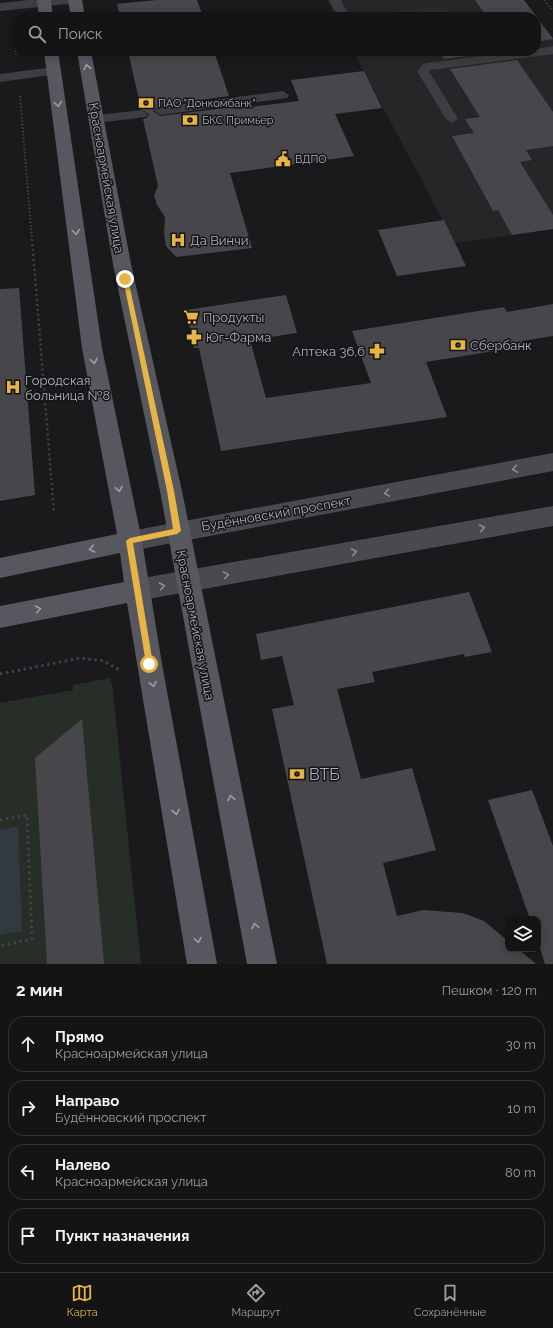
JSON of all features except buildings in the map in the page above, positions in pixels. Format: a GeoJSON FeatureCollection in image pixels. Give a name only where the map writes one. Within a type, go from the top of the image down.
{"type":"FeatureCollection","features":[{"type":"Feature","properties":{"kind":"main road"},"geometry":{"type":"LineString","coordinates":[[75,0],[77,12]]}},
{"type":"Feature","properties":{"kind":"main road"},"geometry":{"type":"LineString","coordinates":[[45,1],[46,12]]}},
{"type":"Feature","properties":{"kind":"main road"},"geometry":{"type":"LineString","coordinates":[[52,56],[92,348],[130,541],[137,590],[202,964]]}},
{"type":"Feature","properties":{"kind":"main road","name":"Красноармейская улица"},"geometry":{"type":"LineString","coordinates":[[85,56],[124,274],[171,491],[177,531],[262,964]]}},
{"type":"Feature","properties":{"kind":"main road","name":"Будённовский проспект"},"geometry":{"type":"LineString","coordinates":[[0,568],[177,531],[553,462]]}},
{"type":"Feature","properties":{"kind":"main road"},"geometry":{"type":"LineString","coordinates":[[0,617],[137,590],[553,516]]}},
{"type":"Feature","properties":{"kind":"street"},"geometry":{"type":"LineString","coordinates":[[5,6],[68,0]]}},
{"type":"Feature","properties":{"kind":"lane"},"geometry":{"type":"LineString","coordinates":[[335,0],[341,12]]}},
{"type":"Feature","properties":{"kind":"lane"},"geometry":{"type":"LineString","coordinates":[[541,52],[553,50]]}},
{"type":"Feature","properties":{"kind":"lane"},"geometry":{"type":"LineString","coordinates":[[452,119],[423,71],[427,67],[509,56]]}},
{"type":"Feature","properties":{"kind":"lane"},"geometry":{"type":"LineString","coordinates":[[0,78],[54,71]]}},
{"type":"Feature","properties":{"kind":"lane"},"geometry":{"type":"LineString","coordinates":[[160,111],[283,95]]}},
{"type":"Feature","properties":{"kind":"lane"},"geometry":{"type":"LineString","coordinates":[[97,119],[142,114]]}},
{"type":"Feature","properties":{"kind":"path"},"geometry":{"type":"LineString","coordinates":[[544,0],[553,11]]}},
{"type":"Feature","properties":{"kind":"path"},"geometry":{"type":"LineString","coordinates":[[5,6],[12,44]]}},
{"type":"Feature","properties":{"kind":"path"},"geometry":{"type":"LineString","coordinates":[[14,56],[18,76],[54,513]]}},
{"type":"Feature","properties":{"kind":"path"},"geometry":{"type":"LineString","coordinates":[[0,674],[81,658],[104,661],[119,670]]}},
{"type":"Feature","properties":{"kind":"path"},"geometry":{"type":"LineString","coordinates":[[0,820],[27,815],[32,939],[0,946]]}},
{"type":"Feature","properties":{"kind":"shaded area"},"geometry":{"type":"Polygon","coordinates":[[[327,0],[524,0],[533,12],[333,12],[327,0]]]}},
{"type":"Feature","properties":{"kind":"shaded area"},"geometry":{"type":"Polygon","coordinates":[[[444,6],[448,12],[388,12],[444,6]]]}},
{"type":"Feature","properties":{"kind":"shaded area"},"geometry":{"type":"Polygon","coordinates":[[[541,22],[553,38],[553,229],[455,243],[356,56],[541,56],[541,22]]]}},
{"type":"Feature","properties":{"kind":"shaded area"},"geometry":{"type":"Polygon","coordinates":[[[110,678],[110,683],[112,683],[141,964],[0,964],[0,703],[73,690],[73,685],[110,678]]]}},
{"type":"Feature","properties":{"kind":"shaded area"},"geometry":{"type":"Polygon","coordinates":[[[18,826],[22,931],[0,935],[0,830],[18,826]]]}},
{"type":"Feature","properties":{"kind":"place","name":"ПАО \"Донкомбанк\""},"geometry":{"type":"Point","coordinates":[146,103]}},
{"type":"Feature","properties":{"kind":"place","name":"БКС Примьер"},"geometry":{"type":"Point","coordinates":[190,120]}},
{"type":"Feature","properties":{"kind":"place","name":"ВДПО"},"geometry":{"type":"Point","coordinates":[283,159]}},
{"type":"Feature","properties":{"kind":"place","name":"Да Винчи"},"geometry":{"type":"Point","coordinates":[178,240]}},
{"type":"Feature","properties":{"kind":"place","name":"Продукты"},"geometry":{"type":"Point","coordinates":[191,317]}},
{"type":"Feature","properties":{"kind":"place","name":"Юг-Фарма"},"geometry":{"type":"Point","coordinates":[194,337]}},
{"type":"Feature","properties":{"kind":"place","name":"Сбербанк"},"geometry":{"type":"Point","coordinates":[458,345]}},
{"type":"Feature","properties":{"kind":"place","name":"Аптека 36,6"},"geometry":{"type":"Point","coordinates":[377,351]}},
{"type":"Feature","properties":{"kind":"place","name":"Городская больница №8"},"geometry":{"type":"Point","coordinates":[13,387]}},
{"type":"Feature","properties":{"kind":"place","name":"ВТБ"},"geometry":{"type":"Point","coordinates":[297,774]}},
{"type":"Feature","properties":{"kind":"route"},"geometry":{"type":"LineString","coordinates":[[125,279],[171,491],[177,531],[130,541],[149,664]]}}]}
